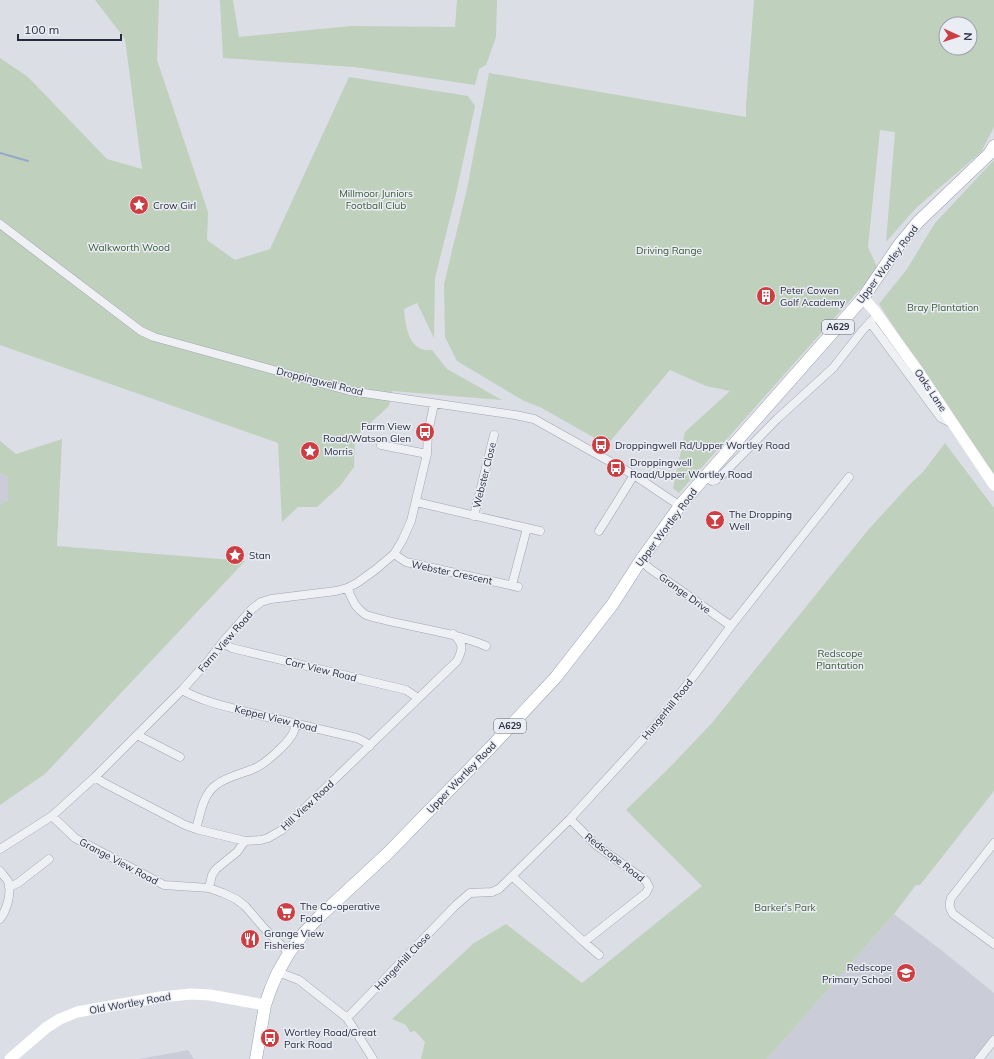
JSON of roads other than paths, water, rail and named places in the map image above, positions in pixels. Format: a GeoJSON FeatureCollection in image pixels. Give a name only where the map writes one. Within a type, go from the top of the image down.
{"type":"FeatureCollection","features":[{"type":"Feature","properties":{"kind":"main road","name":"Upper Wortley Road"},"geometry":{"type":"LineString","coordinates":[[278,972],[289,953],[303,934],[320,916],[388,854],[556,677],[612,605],[641,560],[680,506],[863,298],[899,245],[918,222],[990,153],[994,146]]}},
{"type":"Feature","properties":{"kind":"main road","name":"A629"},"geometry":{"type":"LineString","coordinates":[[256,1059],[265,1005],[278,972]]}},
{"type":"Feature","properties":{"kind":"street","name":"Droppingwell Road"},"geometry":{"type":"LineString","coordinates":[[0,224],[141,331],[154,337],[350,391],[534,419],[634,475],[680,506]]}},
{"type":"Feature","properties":{"kind":"street","name":"Oaks Lane"},"geometry":{"type":"LineString","coordinates":[[863,298],[874,310],[874,318],[918,371],[994,485]]}},
{"type":"Feature","properties":{"kind":"street"},"geometry":{"type":"LineString","coordinates":[[705,476],[712,481],[716,480],[723,474],[777,419],[833,368],[874,318]]}},
{"type":"Feature","properties":{"kind":"street","name":"Farm View Road"},"geometry":{"type":"LineString","coordinates":[[0,849],[52,816],[95,776],[182,690],[252,608],[261,602],[271,599],[336,591],[347,588],[377,569],[394,554],[412,521],[427,454],[428,433],[434,404]]}},
{"type":"Feature","properties":{"kind":"street","name":"Webster Close"},"geometry":{"type":"LineString","coordinates":[[474,516],[494,435]]}},
{"type":"Feature","properties":{"kind":"street"},"geometry":{"type":"LineString","coordinates":[[382,445],[427,454]]}},
{"type":"Feature","properties":{"kind":"street"},"geometry":{"type":"LineString","coordinates":[[599,531],[634,475]]}},
{"type":"Feature","properties":{"kind":"street","name":"Hungerhill Road"},"geometry":{"type":"LineString","coordinates":[[456,905],[470,892],[492,892],[499,889],[570,819],[656,725],[731,626],[849,476]]}},
{"type":"Feature","properties":{"kind":"street"},"geometry":{"type":"LineString","coordinates":[[416,502],[540,531]]}},
{"type":"Feature","properties":{"kind":"street","name":"Webster Crescent"},"geometry":{"type":"LineString","coordinates":[[394,554],[406,562],[515,586],[527,528]]}},
{"type":"Feature","properties":{"kind":"street","name":"Grange Drive"},"geometry":{"type":"LineString","coordinates":[[641,560],[731,626]]}},
{"type":"Feature","properties":{"kind":"street"},"geometry":{"type":"LineString","coordinates":[[347,588],[358,610],[366,615],[453,634],[486,646]]}},
{"type":"Feature","properties":{"kind":"street","name":"Hill View Road"},"geometry":{"type":"LineString","coordinates":[[95,776],[104,783],[178,822],[196,829],[245,841],[268,838],[282,830],[457,661],[461,653],[462,645],[453,634]]}},
{"type":"Feature","properties":{"kind":"street","name":"Carr View Road"},"geometry":{"type":"LineString","coordinates":[[222,644],[232,648],[406,690],[418,698]]}},
{"type":"Feature","properties":{"kind":"street","name":"Keppel View Road"},"geometry":{"type":"LineString","coordinates":[[182,690],[208,702],[357,738],[370,746]]}},
{"type":"Feature","properties":{"kind":"street"},"geometry":{"type":"LineString","coordinates":[[196,829],[208,794],[216,785],[241,772],[254,769],[265,762],[285,744],[293,734],[296,724]]}},
{"type":"Feature","properties":{"kind":"street"},"geometry":{"type":"LineString","coordinates":[[137,735],[180,757]]}},
{"type":"Feature","properties":{"kind":"street","name":"Grange View Road"},"geometry":{"type":"LineString","coordinates":[[52,816],[75,838],[164,885],[209,888],[223,892],[236,899],[245,906],[289,953]]}},
{"type":"Feature","properties":{"kind":"street","name":"Redscope Road"},"geometry":{"type":"LineString","coordinates":[[570,819],[596,845],[646,881],[648,887],[646,893],[584,942]]}},
{"type":"Feature","properties":{"kind":"street"},"geometry":{"type":"LineString","coordinates":[[209,888],[212,875],[216,869],[237,852],[245,841]]}},
{"type":"Feature","properties":{"kind":"street"},"geometry":{"type":"LineString","coordinates":[[994,843],[951,898],[949,903],[953,914],[994,944]]}},
{"type":"Feature","properties":{"kind":"street"},"geometry":{"type":"LineString","coordinates":[[9,887],[18,883],[47,862]]}},
{"type":"Feature","properties":{"kind":"street"},"geometry":{"type":"LineString","coordinates":[[0,870],[8,882],[9,887],[8,903],[6,910],[0,919]]}},
{"type":"Feature","properties":{"kind":"street"},"geometry":{"type":"LineString","coordinates":[[512,876],[599,955]]}},
{"type":"Feature","properties":{"kind":"street","name":"Hungerhill Close"},"geometry":{"type":"LineString","coordinates":[[347,1018],[456,905]]}},
{"type":"Feature","properties":{"kind":"street"},"geometry":{"type":"LineString","coordinates":[[278,972],[299,980],[347,1018],[373,1059]]}},
{"type":"Feature","properties":{"kind":"street","name":"Old Wortley Road"},"geometry":{"type":"LineString","coordinates":[[10,1059],[47,1027],[60,1019],[77,1012],[161,997],[191,994],[210,995],[265,1005]]}},
{"type":"Feature","properties":{"kind":"street"},"geometry":{"type":"LineString","coordinates":[[979,1059],[994,1040]]}},
{"type":"Feature","properties":{"kind":"waterway"},"geometry":{"type":"LineString","coordinates":[[0,153],[28,161]]}},
{"type":"Feature","properties":{"kind":"place","name":"Crow Girl"},"geometry":{"type":"Point","coordinates":[139,205]}},
{"type":"Feature","properties":{"kind":"place","name":"Peter Cowen Golf Academy"},"geometry":{"type":"Point","coordinates":[766,296]}},
{"type":"Feature","properties":{"kind":"place","name":"Farm View Road/Watson Glen"},"geometry":{"type":"Point","coordinates":[425,432]}},
{"type":"Feature","properties":{"kind":"place","name":"Droppingwell Rd/Upper Wortley Road"},"geometry":{"type":"Point","coordinates":[601,445]}},
{"type":"Feature","properties":{"kind":"place","name":"Morris"},"geometry":{"type":"Point","coordinates":[310,451]}},
{"type":"Feature","properties":{"kind":"place","name":"Droppingwell Road/Upper Wortley Road"},"geometry":{"type":"Point","coordinates":[616,468]}},
{"type":"Feature","properties":{"kind":"place","name":"The Dropping Well"},"geometry":{"type":"Point","coordinates":[715,520]}},
{"type":"Feature","properties":{"kind":"place","name":"Stan"},"geometry":{"type":"Point","coordinates":[235,555]}},
{"type":"Feature","properties":{"kind":"place","name":"The Co-operative Food"},"geometry":{"type":"Point","coordinates":[286,912]}},
{"type":"Feature","properties":{"kind":"place","name":"Grange View Fisheries"},"geometry":{"type":"Point","coordinates":[250,939]}},
{"type":"Feature","properties":{"kind":"place","name":"Redscope Primary School"},"geometry":{"type":"Point","coordinates":[906,973]}},
{"type":"Feature","properties":{"kind":"place","name":"Wortley Road/Great Park Road"},"geometry":{"type":"Point","coordinates":[270,1038]}},
{"type":"Feature","properties":{"kind":"park label","name":"Millmoor Juniors Football Club"},"geometry":{"type":"Point","coordinates":[376,198]}},
{"type":"Feature","properties":{"kind":"park label","name":"Walkworth Wood"},"geometry":{"type":"Point","coordinates":[129,247]}},
{"type":"Feature","properties":{"kind":"park label","name":"Driving Range"},"geometry":{"type":"Point","coordinates":[669,250]}},
{"type":"Feature","properties":{"kind":"park label","name":"Bray Plantation"},"geometry":{"type":"Point","coordinates":[943,307]}},
{"type":"Feature","properties":{"kind":"park label","name":"Redscope Plantation"},"geometry":{"type":"Point","coordinates":[840,658]}},
{"type":"Feature","properties":{"kind":"park label","name":"Barker's Park"},"geometry":{"type":"Point","coordinates":[785,907]}}]}
